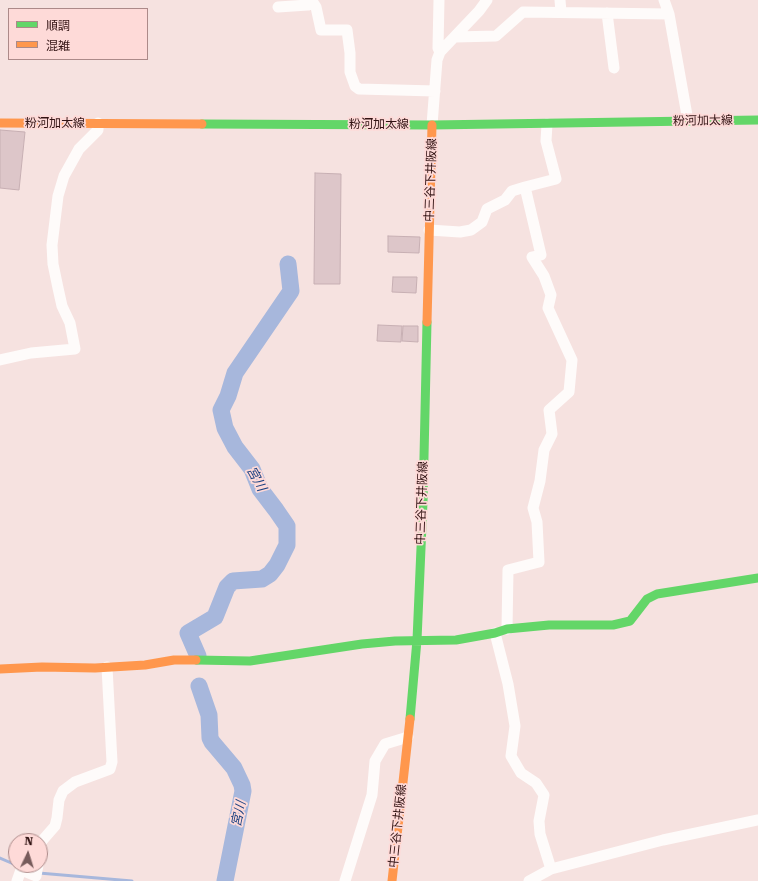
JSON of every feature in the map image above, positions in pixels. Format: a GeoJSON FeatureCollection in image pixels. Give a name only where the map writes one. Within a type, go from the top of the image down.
{"type":"FeatureCollection","features":[{"type":"Feature","properties":{"kind":"main road","name":"粉河加太線"},"geometry":{"type":"LineString","coordinates":[[0,123],[432,125],[758,120]]}},
{"type":"Feature","properties":{"kind":"main road","name":"中三谷下井阪線"},"geometry":{"type":"LineString","coordinates":[[392,881],[417,640],[423,502],[432,125]]}},
{"type":"Feature","properties":{"kind":"main road"},"geometry":{"type":"LineString","coordinates":[[0,669],[42,667],[107,667],[144,665],[174,660],[250,661],[355,645],[417,640],[456,640],[495,633],[507,629],[549,625],[613,625],[630,621],[647,599],[657,594],[758,578]]}},
{"type":"Feature","properties":{"kind":"street"},"geometry":{"type":"LineString","coordinates":[[439,0],[438,48],[440,52]]}},
{"type":"Feature","properties":{"kind":"street"},"geometry":{"type":"LineString","coordinates":[[432,125],[437,60],[440,52],[479,12],[487,0]]}},
{"type":"Feature","properties":{"kind":"street"},"geometry":{"type":"LineString","coordinates":[[560,0],[561,12]]}},
{"type":"Feature","properties":{"kind":"street"},"geometry":{"type":"LineString","coordinates":[[664,0],[669,14],[688,121]]}},
{"type":"Feature","properties":{"kind":"street"},"geometry":{"type":"LineString","coordinates":[[278,7],[308,5],[312,1],[316,7],[321,30],[347,30],[350,53],[350,72],[355,86],[359,89],[435,91]]}},
{"type":"Feature","properties":{"kind":"street"},"geometry":{"type":"LineString","coordinates":[[455,37],[496,36],[523,12],[669,14]]}},
{"type":"Feature","properties":{"kind":"street"},"geometry":{"type":"LineString","coordinates":[[607,13],[614,68]]}},
{"type":"Feature","properties":{"kind":"street"},"geometry":{"type":"LineString","coordinates":[[0,360],[31,353],[75,349],[70,323],[62,306],[58,288],[53,264],[52,245],[58,196],[64,176],[79,149],[98,130],[98,123]]}},
{"type":"Feature","properties":{"kind":"street"},"geometry":{"type":"LineString","coordinates":[[429,230],[460,232],[471,230],[482,222],[487,209],[505,200],[512,191],[556,179],[546,142],[547,124]]}},
{"type":"Feature","properties":{"kind":"street"},"geometry":{"type":"LineString","coordinates":[[507,629],[508,570],[538,562],[537,522],[533,508],[540,481],[544,450],[552,434],[549,410],[569,392],[572,360],[548,308],[551,295],[544,276],[532,257],[541,255],[524,187]]}},
{"type":"Feature","properties":{"kind":"street"},"geometry":{"type":"LineString","coordinates":[[495,633],[508,684],[515,726],[511,756],[521,773],[536,783],[544,795],[538,821],[540,834],[551,869]]}},
{"type":"Feature","properties":{"kind":"street"},"geometry":{"type":"LineString","coordinates":[[48,834],[55,826],[59,800],[63,791],[74,782],[110,769],[112,762],[107,667]]}},
{"type":"Feature","properties":{"kind":"street"},"geometry":{"type":"LineString","coordinates":[[345,881],[372,795],[375,761],[385,744],[408,737]]}},
{"type":"Feature","properties":{"kind":"street"},"geometry":{"type":"LineString","coordinates":[[529,881],[551,869],[663,840],[758,820]]}},
{"type":"Feature","properties":{"kind":"street"},"geometry":{"type":"LineString","coordinates":[[29,873],[36,876],[37,873]]}},
{"type":"Feature","properties":{"kind":"building"},"geometry":{"type":"Polygon","coordinates":[[[0,130],[25,132],[19,190],[0,188],[0,130]]]}},
{"type":"Feature","properties":{"kind":"building"},"geometry":{"type":"Polygon","coordinates":[[[315,173],[341,174],[340,284],[314,284],[315,173]]]}},
{"type":"Feature","properties":{"kind":"building"},"geometry":{"type":"Polygon","coordinates":[[[388,236],[420,237],[419,253],[388,252],[388,236]]]}},
{"type":"Feature","properties":{"kind":"building"},"geometry":{"type":"Polygon","coordinates":[[[393,277],[417,277],[416,293],[392,292],[393,277]]]}},
{"type":"Feature","properties":{"kind":"building"},"geometry":{"type":"Polygon","coordinates":[[[378,325],[402,326],[401,342],[377,341],[378,325]]]}},
{"type":"Feature","properties":{"kind":"building"},"geometry":{"type":"Polygon","coordinates":[[[403,326],[418,326],[418,342],[402,341],[403,326]]]}},
{"type":"Feature","properties":{"kind":"waterway","name":"宮川"},"geometry":{"type":"LineString","coordinates":[[198,656],[188,633],[215,617],[227,587],[233,581],[262,579],[270,574],[277,565],[287,545],[287,526],[260,489],[252,469],[235,447],[225,428],[221,410],[228,396],[235,373],[291,291],[288,264]]}},
{"type":"Feature","properties":{"kind":"waterway","name":"宮川"},"geometry":{"type":"LineString","coordinates":[[199,686],[209,715],[210,738],[234,768],[242,785],[243,791],[225,881]]}},
{"type":"Feature","properties":{"kind":"waterway"},"geometry":{"type":"LineString","coordinates":[[0,858],[8,862]]}},
{"type":"Feature","properties":{"kind":"waterway"},"geometry":{"type":"LineString","coordinates":[[39,873],[132,881]]}},
{"type":"Feature","properties":{"kind":"traffic: fast"},"geometry":{"type":"LineString","coordinates":[[202,124],[432,125],[758,120]]}},
{"type":"Feature","properties":{"kind":"traffic: fast"},"geometry":{"type":"LineString","coordinates":[[410,719],[417,640],[423,502],[427,322]]}},
{"type":"Feature","properties":{"kind":"traffic: fast"},"geometry":{"type":"LineString","coordinates":[[196,660],[250,661],[362,644],[395,641],[456,640],[495,633],[507,629],[549,625],[613,625],[630,621],[647,599],[657,594],[758,578]]}},
{"type":"Feature","properties":{"kind":"traffic: slow"},"geometry":{"type":"LineString","coordinates":[[0,123],[202,124]]}},
{"type":"Feature","properties":{"kind":"traffic: slow"},"geometry":{"type":"LineString","coordinates":[[427,322],[432,125]]}},
{"type":"Feature","properties":{"kind":"traffic: slow"},"geometry":{"type":"LineString","coordinates":[[0,669],[42,667],[95,668],[145,665],[174,660],[196,660]]}},
{"type":"Feature","properties":{"kind":"traffic: slow"},"geometry":{"type":"LineString","coordinates":[[392,881],[410,719]]}}]}
